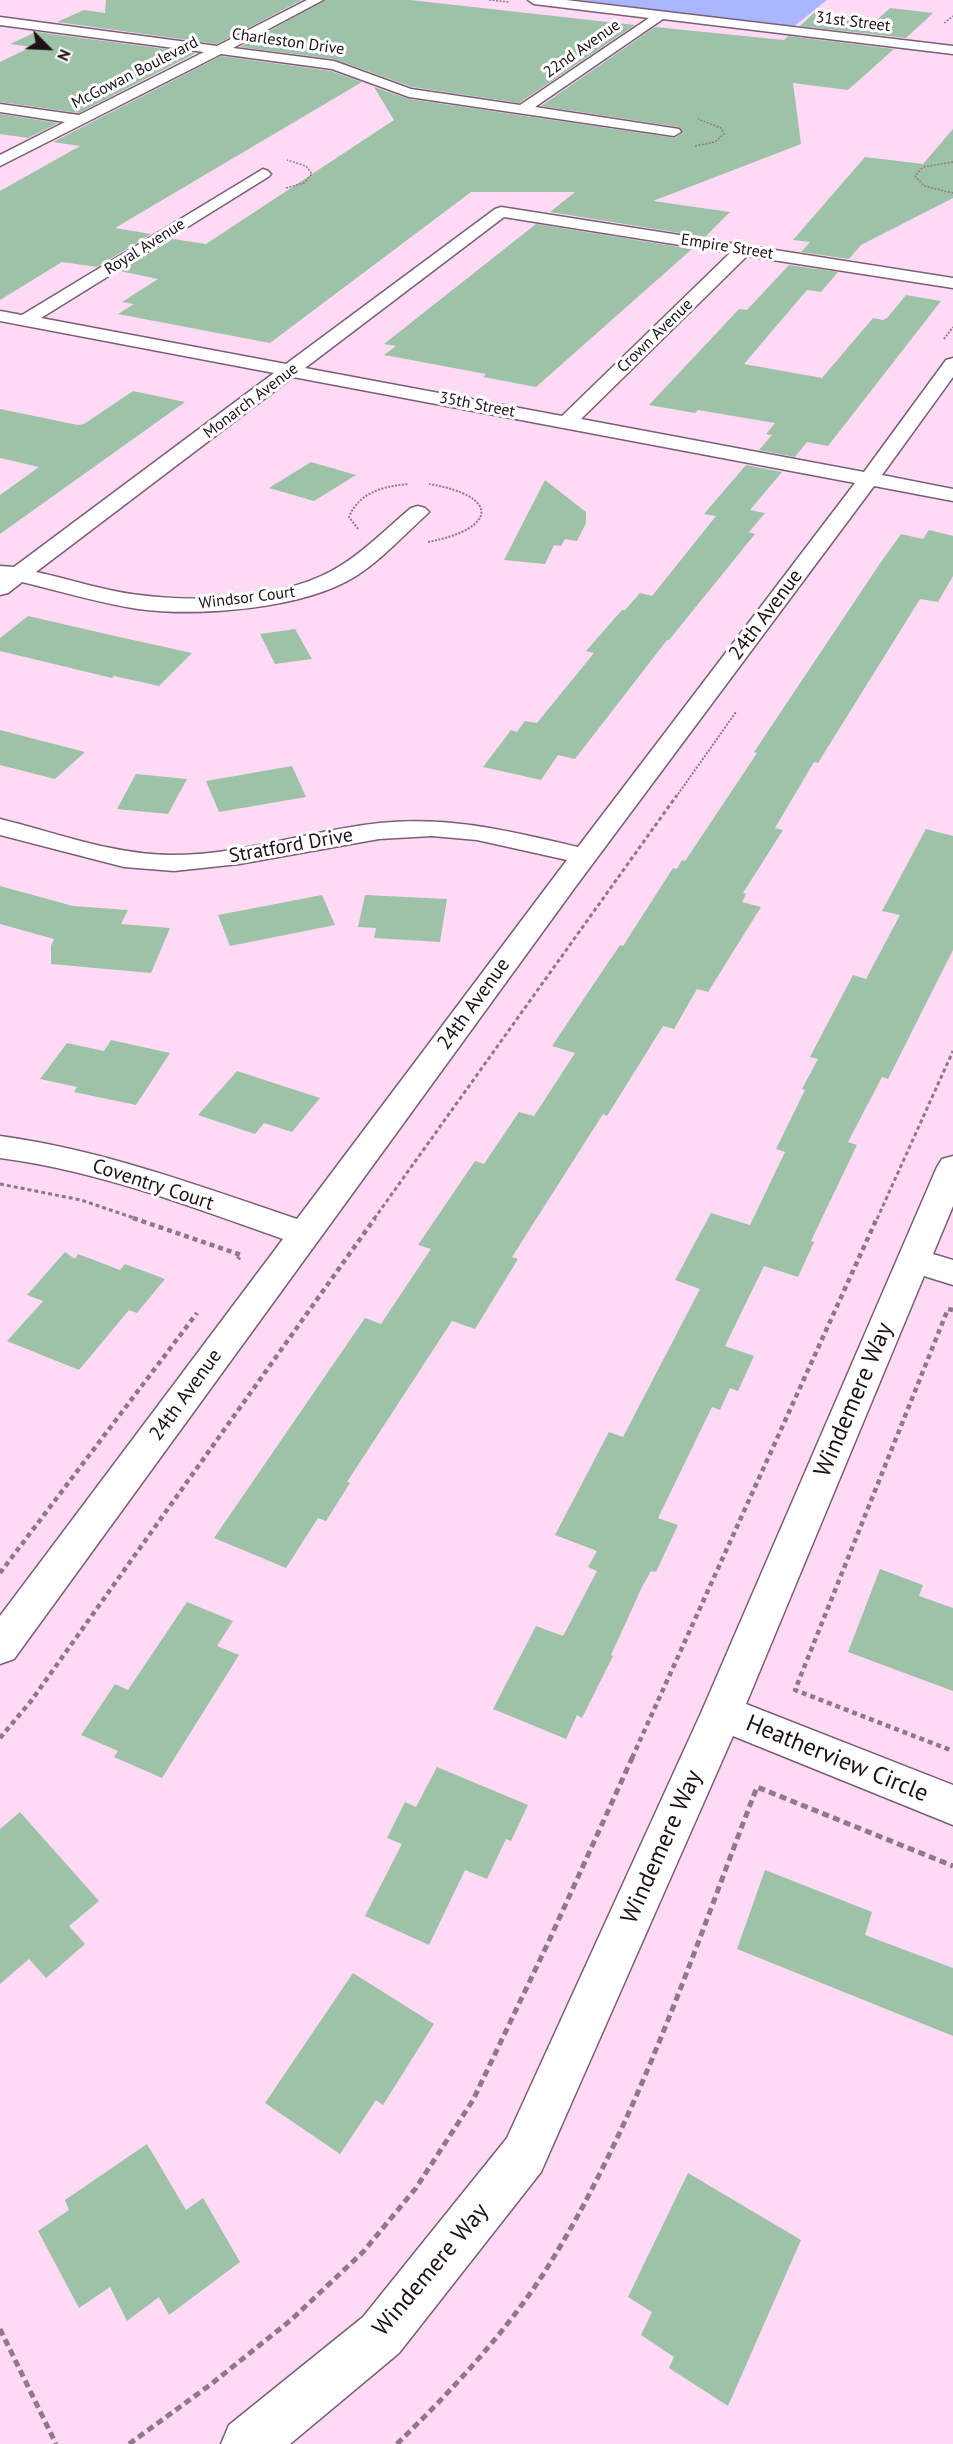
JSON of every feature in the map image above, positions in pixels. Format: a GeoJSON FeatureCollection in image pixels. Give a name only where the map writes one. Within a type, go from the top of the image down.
{"type":"FeatureCollection","features":[{"type":"Feature","properties":{"kind":"street","name":"McGowan Boulevard"},"geometry":{"type":"LineString","coordinates":[[0,161],[317,0]]}},
{"type":"Feature","properties":{"kind":"street","name":"31st Street"},"geometry":{"type":"LineString","coordinates":[[534,0],[953,50]]}},
{"type":"Feature","properties":{"kind":"street"},"geometry":{"type":"LineString","coordinates":[[642,0],[721,9],[705,21]]}},
{"type":"Feature","properties":{"kind":"street","name":"22nd Avenue"},"geometry":{"type":"LineString","coordinates":[[522,110],[661,15]]}},
{"type":"Feature","properties":{"kind":"street","name":"Charleston Drive"},"geometry":{"type":"LineString","coordinates":[[0,21],[334,65],[356,71],[386,86],[409,93],[674,132]]}},
{"type":"Feature","properties":{"kind":"street"},"geometry":{"type":"LineString","coordinates":[[939,49],[953,35]]}},
{"type":"Feature","properties":{"kind":"street"},"geometry":{"type":"LineString","coordinates":[[0,108],[81,120]]}},
{"type":"Feature","properties":{"kind":"street","name":"Royal Avenue"},"geometry":{"type":"LineString","coordinates":[[26,320],[263,174]]}},
{"type":"Feature","properties":{"kind":"street","name":"Empire Street"},"geometry":{"type":"LineString","coordinates":[[501,212],[953,283]]}},
{"type":"Feature","properties":{"kind":"street","name":"Monarch Avenue"},"geometry":{"type":"LineString","coordinates":[[0,588],[9,573],[292,370],[501,212]]}},
{"type":"Feature","properties":{"kind":"street","name":"Crown Avenue"},"geometry":{"type":"LineString","coordinates":[[567,422],[743,250]]}},
{"type":"Feature","properties":{"kind":"street","name":"35th Street"},"geometry":{"type":"LineString","coordinates":[[0,316],[953,495]]}},
{"type":"Feature","properties":{"kind":"street","name":"24th Avenue"},"geometry":{"type":"LineString","coordinates":[[0,1647],[584,855],[869,479],[953,364]]}},
{"type":"Feature","properties":{"kind":"street","name":"Windsor Court"},"geometry":{"type":"LineString","coordinates":[[9,573],[138,603],[207,605],[261,599],[307,590],[348,571],[418,512]]}},
{"type":"Feature","properties":{"kind":"street","name":"Stratford Drive"},"geometry":{"type":"LineString","coordinates":[[0,826],[124,860],[174,863],[239,856],[379,831],[432,828],[477,832],[584,855]]}},
{"type":"Feature","properties":{"kind":"street","name":"Coventry Court"},"geometry":{"type":"LineString","coordinates":[[0,1147],[40,1151],[124,1173],[304,1234]]}},
{"type":"Feature","properties":{"kind":"street","name":"Windemere Way"},"geometry":{"type":"LineString","coordinates":[[248,2444],[381,2335],[524,2155],[722,1713],[933,1266],[953,1167]]}},
{"type":"Feature","properties":{"kind":"street","name":"Heatherview Circle"},"geometry":{"type":"LineString","coordinates":[[722,1713],[953,1805]]}},
{"type":"Feature","properties":{"kind":"path"},"geometry":{"type":"LineString","coordinates":[[953,162],[928,166],[915,174],[916,181],[924,186],[953,193]]}},
{"type":"Feature","properties":{"kind":"path"},"geometry":{"type":"LineString","coordinates":[[0,1738],[38,1691],[740,706]]}},
{"type":"Feature","properties":{"kind":"path"},"geometry":{"type":"LineString","coordinates":[[129,2444],[210,2385],[291,2320],[363,2252],[416,2188],[473,2100],[548,1943],[953,1050]]}},
{"type":"Feature","properties":{"kind":"path"},"geometry":{"type":"LineString","coordinates":[[0,1184],[81,1200],[241,1255],[234,1265]]}},
{"type":"Feature","properties":{"kind":"path"},"geometry":{"type":"LineString","coordinates":[[953,1310],[948,1309],[795,1690],[953,1751]]}},
{"type":"Feature","properties":{"kind":"path"},"geometry":{"type":"LineString","coordinates":[[0,1573],[198,1311]]}},
{"type":"Feature","properties":{"kind":"path"},"geometry":{"type":"LineString","coordinates":[[397,2444],[476,2361],[522,2304],[558,2250],[634,2101],[757,1787],[953,1866]]}},
{"type":"Feature","properties":{"kind":"path"},"geometry":{"type":"LineString","coordinates":[[0,2329],[56,2444]]}},
{"type":"Feature","properties":{"kind":"shaded area"},"geometry":{"type":"Polygon","coordinates":[[[578,0],[827,0],[793,27],[578,0]]]}},
{"type":"Feature","properties":{"kind":"building"},"geometry":{"type":"Polygon","coordinates":[[[106,0],[302,0],[217,44],[57,22],[84,10],[105,13],[106,0]]]}},
{"type":"Feature","properties":{"kind":"building"},"geometry":{"type":"Polygon","coordinates":[[[325,0],[410,0],[635,25],[519,103],[412,87],[334,59],[240,47],[325,0]]]}},
{"type":"Feature","properties":{"kind":"building"},"geometry":{"type":"Polygon","coordinates":[[[890,8],[933,13],[906,38],[800,26],[815,12],[878,19],[890,8]]]}},
{"type":"Feature","properties":{"kind":"building"},"geometry":{"type":"Polygon","coordinates":[[[655,27],[784,40],[788,36],[894,49],[848,90],[793,83],[801,144],[653,201],[730,212],[705,237],[550,212],[575,192],[471,192],[270,343],[118,314],[134,304],[122,302],[158,279],[120,271],[173,239],[206,244],[394,120],[374,87],[409,99],[675,138],[683,133],[679,127],[541,106],[655,27]]]}},
{"type":"Feature","properties":{"kind":"building"},"geometry":{"type":"Polygon","coordinates":[[[36,32],[196,53],[79,113],[0,102],[0,62],[31,47],[10,44],[36,32]]]}},
{"type":"Feature","properties":{"kind":"building"},"geometry":{"type":"Polygon","coordinates":[[[221,56],[331,71],[362,82],[115,228],[151,234],[97,267],[62,262],[0,300],[0,191],[80,146],[53,142],[221,56]]]}},
{"type":"Feature","properties":{"kind":"building"},"geometry":{"type":"Polygon","coordinates":[[[0,114],[58,123],[28,138],[0,134],[0,114]]]}},
{"type":"Feature","properties":{"kind":"building"},"geometry":{"type":"Polygon","coordinates":[[[953,129],[953,198],[861,245],[849,259],[801,252],[810,242],[793,240],[865,157],[923,164],[953,129]]]}},
{"type":"Feature","properties":{"kind":"building"},"geometry":{"type":"Polygon","coordinates":[[[536,224],[692,249],[536,387],[483,377],[486,374],[384,355],[396,346],[384,344],[536,224]]]}},
{"type":"Feature","properties":{"kind":"building"},"geometry":{"type":"Polygon","coordinates":[[[789,265],[838,272],[821,292],[807,290],[744,364],[822,378],[873,318],[883,320],[887,318],[906,295],[941,301],[828,446],[807,442],[795,457],[759,450],[772,435],[766,434],[775,423],[698,410],[695,413],[649,405],[739,309],[747,310],[789,265]]]}},
{"type":"Feature","properties":{"kind":"building"},"geometry":{"type":"Polygon","coordinates":[[[133,391],[185,402],[0,534],[0,495],[39,467],[0,458],[0,409],[78,425],[84,424],[133,391]]]}},
{"type":"Feature","properties":{"kind":"building"},"geometry":{"type":"Polygon","coordinates":[[[311,462],[356,475],[314,501],[269,488],[311,462]]]}},
{"type":"Feature","properties":{"kind":"building"},"geometry":{"type":"Polygon","coordinates":[[[746,465],[782,472],[750,510],[765,513],[749,532],[755,534],[667,640],[575,759],[558,755],[541,780],[483,767],[511,730],[517,732],[525,721],[537,723],[594,653],[586,651],[622,610],[625,610],[640,593],[652,596],[716,516],[704,514],[746,465]]]}},
{"type":"Feature","properties":{"kind":"building"},"geometry":{"type":"Polygon","coordinates":[[[545,480],[586,512],[586,523],[577,541],[565,539],[561,546],[554,545],[545,564],[504,560],[545,480]]]}},
{"type":"Feature","properties":{"kind":"building"},"geometry":{"type":"Polygon","coordinates":[[[929,530],[953,536],[953,576],[938,602],[920,599],[818,763],[814,762],[775,828],[783,830],[743,893],[746,894],[742,902],[761,907],[708,992],[697,989],[674,1029],[663,1026],[607,1116],[603,1114],[512,1257],[518,1259],[475,1329],[452,1321],[347,1482],[350,1483],[326,1521],[318,1518],[286,1568],[214,1538],[365,1318],[381,1324],[431,1249],[418,1245],[475,1161],[484,1164],[519,1112],[534,1116],[575,1053],[552,1046],[620,945],[623,946],[673,868],[677,869],[682,860],[685,861],[757,753],[754,752],[881,562],[901,534],[923,539],[929,530]]]}},
{"type":"Feature","properties":{"kind":"building"},"geometry":{"type":"Polygon","coordinates":[[[28,616],[192,653],[159,686],[114,676],[112,678],[0,651],[0,638],[28,616]]]}},
{"type":"Feature","properties":{"kind":"building"},"geometry":{"type":"Polygon","coordinates":[[[295,629],[312,659],[275,664],[260,634],[295,629]]]}},
{"type":"Feature","properties":{"kind":"building"},"geometry":{"type":"Polygon","coordinates":[[[0,730],[85,752],[55,779],[0,765],[0,730]]]}},
{"type":"Feature","properties":{"kind":"building"},"geometry":{"type":"Polygon","coordinates":[[[292,766],[306,797],[219,812],[206,781],[292,766]]]}},
{"type":"Feature","properties":{"kind":"building"},"geometry":{"type":"Polygon","coordinates":[[[136,774],[187,779],[168,814],[117,809],[136,774]]]}},
{"type":"Feature","properties":{"kind":"building"},"geometry":{"type":"Polygon","coordinates":[[[926,829],[953,836],[953,950],[888,1079],[882,1077],[848,1142],[857,1145],[811,1241],[814,1242],[798,1277],[764,1266],[725,1346],[754,1356],[738,1391],[730,1388],[720,1410],[712,1407],[658,1518],[678,1525],[656,1572],[651,1571],[642,1587],[611,1655],[613,1656],[582,1718],[577,1715],[566,1739],[493,1709],[536,1626],[563,1636],[597,1571],[588,1567],[597,1551],[555,1535],[609,1432],[623,1437],[700,1289],[675,1280],[711,1213],[750,1225],[785,1152],[776,1149],[805,1090],[802,1089],[818,1059],[810,1057],[853,975],[866,979],[900,915],[882,911],[926,829]]]}},
{"type":"Feature","properties":{"kind":"building"},"geometry":{"type":"Polygon","coordinates":[[[0,886],[73,906],[128,910],[121,924],[170,928],[151,973],[51,964],[51,946],[54,939],[0,924],[0,886]]]}},
{"type":"Feature","properties":{"kind":"building"},"geometry":{"type":"Polygon","coordinates":[[[322,895],[335,925],[230,946],[218,915],[322,895]]]}},
{"type":"Feature","properties":{"kind":"building"},"geometry":{"type":"Polygon","coordinates":[[[365,895],[447,899],[440,942],[374,938],[376,928],[358,927],[365,895]]]}},
{"type":"Feature","properties":{"kind":"building"},"geometry":{"type":"Polygon","coordinates":[[[111,1040],[170,1053],[136,1105],[74,1092],[77,1087],[40,1079],[67,1043],[104,1051],[111,1040]]]}},
{"type":"Feature","properties":{"kind":"building"},"geometry":{"type":"Polygon","coordinates":[[[237,1071],[320,1098],[292,1132],[264,1123],[255,1134],[198,1115],[237,1071]]]}},
{"type":"Feature","properties":{"kind":"building"},"geometry":{"type":"Polygon","coordinates":[[[65,1252],[75,1259],[78,1254],[120,1270],[125,1264],[165,1279],[137,1313],[129,1310],[79,1370],[7,1341],[43,1301],[27,1295],[65,1252]]]}},
{"type":"Feature","properties":{"kind":"building"},"geometry":{"type":"Polygon","coordinates":[[[880,1569],[923,1585],[919,1596],[953,1608],[953,1691],[848,1652],[880,1569]]]}},
{"type":"Feature","properties":{"kind":"building"},"geometry":{"type":"Polygon","coordinates":[[[187,1602],[233,1621],[217,1646],[239,1655],[162,1778],[114,1757],[118,1751],[81,1735],[115,1684],[128,1690],[187,1602]]]}},
{"type":"Feature","properties":{"kind":"building"},"geometry":{"type":"Polygon","coordinates":[[[437,1767],[528,1805],[511,1841],[506,1839],[487,1879],[465,1870],[429,1945],[365,1916],[402,1844],[387,1838],[405,1802],[416,1807],[437,1767]]]}},
{"type":"Feature","properties":{"kind":"building"},"geometry":{"type":"Polygon","coordinates":[[[20,1812],[99,1901],[69,1926],[85,1944],[46,1978],[29,1959],[0,1984],[0,1829],[20,1812]]]}},
{"type":"Feature","properties":{"kind":"building"},"geometry":{"type":"Polygon","coordinates":[[[765,1870],[872,1912],[865,1935],[953,1968],[953,2036],[737,1949],[765,1870]]]}},
{"type":"Feature","properties":{"kind":"building"},"geometry":{"type":"Polygon","coordinates":[[[353,1973],[434,2024],[383,2105],[376,2100],[340,2154],[265,2103],[353,1973]]]}},
{"type":"Feature","properties":{"kind":"building"},"geometry":{"type":"Polygon","coordinates":[[[147,2144],[186,2210],[203,2198],[240,2262],[169,2315],[159,2297],[127,2321],[110,2287],[79,2308],[38,2231],[69,2210],[65,2200],[147,2144]]]}},
{"type":"Feature","properties":{"kind":"building"},"geometry":{"type":"Polygon","coordinates":[[[688,2173],[801,2240],[728,2406],[669,2368],[674,2357],[641,2335],[652,2312],[628,2297],[688,2173]]]}}]}
